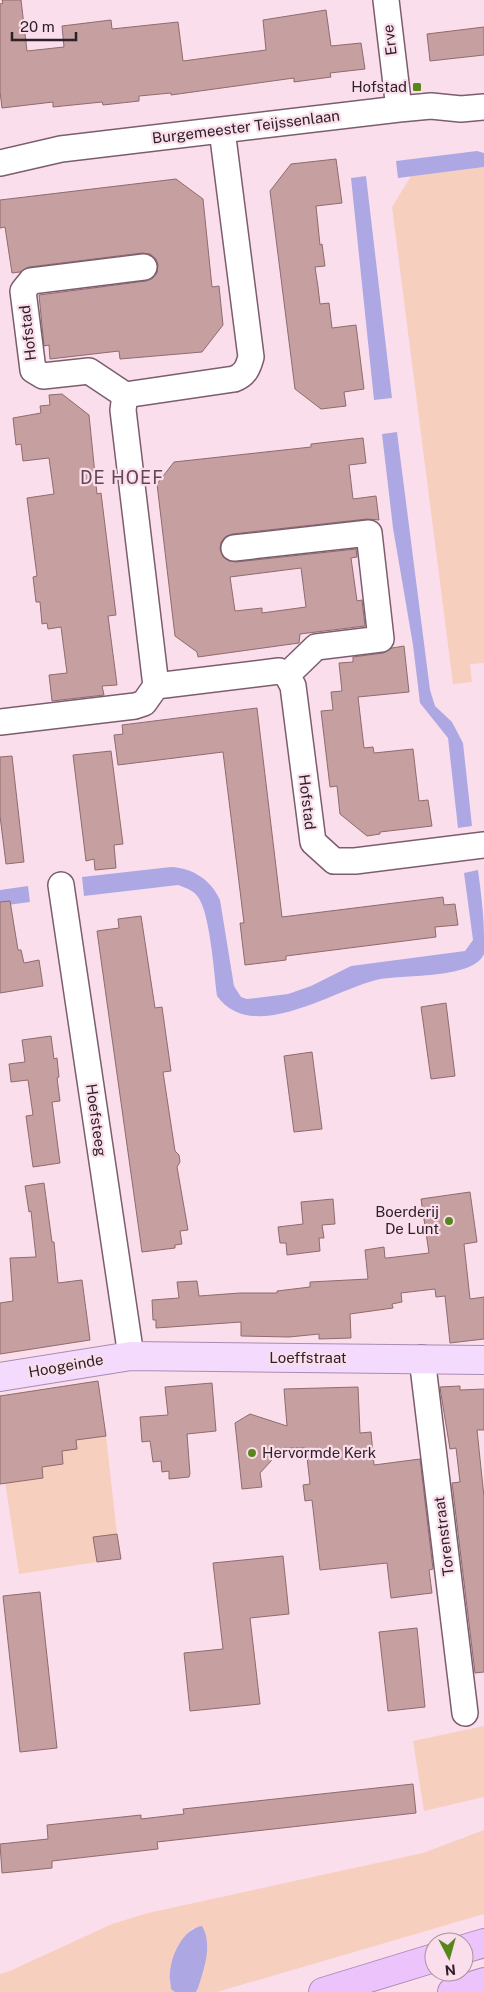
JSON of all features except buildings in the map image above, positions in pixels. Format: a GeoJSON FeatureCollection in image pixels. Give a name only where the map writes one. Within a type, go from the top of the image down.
{"type":"FeatureCollection","features":[{"type":"Feature","properties":{"kind":"highway"},"geometry":{"type":"LineString","coordinates":[[323,1992],[424,1961]]}},
{"type":"Feature","properties":{"kind":"highway"},"geometry":{"type":"LineString","coordinates":[[452,1992],[484,1982]]}},
{"type":"Feature","properties":{"kind":"main road","name":"Loeffstraat"},"geometry":{"type":"LineString","coordinates":[[132,1356],[484,1360]]}},
{"type":"Feature","properties":{"kind":"main road","name":"Hoogeinde"},"geometry":{"type":"LineString","coordinates":[[0,1377],[132,1356]]}},
{"type":"Feature","properties":{"kind":"street","name":"Erve"},"geometry":{"type":"LineString","coordinates":[[386,0],[399,109]]}},
{"type":"Feature","properties":{"kind":"street","name":"Burgemeester Teijssenlaan"},"geometry":{"type":"LineString","coordinates":[[431,106],[460,94],[484,90]]}},
{"type":"Feature","properties":{"kind":"street","name":"Burgemeester Teijssenlaan"},"geometry":{"type":"LineString","coordinates":[[0,163],[61,150],[399,109],[431,106],[461,109],[484,108]]}},
{"type":"Feature","properties":{"kind":"street"},"geometry":{"type":"LineString","coordinates":[[0,722],[135,706],[144,703],[156,686],[123,410],[125,395],[234,379],[241,376],[249,364],[250,350],[222,130]]}},
{"type":"Feature","properties":{"kind":"street","name":"Burgemeester Teijssenlaan"},"geometry":{"type":"LineString","coordinates":[[0,150],[61,150]]}},
{"type":"Feature","properties":{"kind":"street","name":"Hofstad"},"geometry":{"type":"LineString","coordinates":[[125,395],[89,371],[43,376],[33,370],[23,291],[32,281],[144,267]]}},
{"type":"Feature","properties":{"kind":"street"},"geometry":{"type":"LineString","coordinates":[[156,686],[279,671],[287,674],[316,647],[381,640],[369,533],[234,548]]}},
{"type":"Feature","properties":{"kind":"street","name":"Hofstad"},"geometry":{"type":"LineString","coordinates":[[287,674],[293,686],[312,842],[334,861],[355,861],[484,846]]}},
{"type":"Feature","properties":{"kind":"street","name":"Hoefsteeg"},"geometry":{"type":"LineString","coordinates":[[61,885],[132,1356]]}},
{"type":"Feature","properties":{"kind":"street","name":"Torenstraat"},"geometry":{"type":"LineString","coordinates":[[422,1358],[465,1713]]}},
{"type":"Feature","properties":{"kind":"shaded area"},"geometry":{"type":"Polygon","coordinates":[[[477,151],[484,153],[484,167],[398,178],[396,161],[477,151]]]}},
{"type":"Feature","properties":{"kind":"shaded area"},"geometry":{"type":"Polygon","coordinates":[[[484,167],[484,663],[470,664],[472,682],[453,684],[392,207],[411,176],[484,167]]]}},
{"type":"Feature","properties":{"kind":"shaded area"},"geometry":{"type":"Polygon","coordinates":[[[366,176],[392,398],[374,400],[351,178],[366,176]]]}},
{"type":"Feature","properties":{"kind":"shaded area"},"geometry":{"type":"Polygon","coordinates":[[[397,432],[430,690],[435,706],[452,722],[463,743],[472,826],[458,828],[448,738],[420,703],[413,645],[393,528],[382,434],[397,432]]]}},
{"type":"Feature","properties":{"kind":"shaded area"},"geometry":{"type":"Polygon","coordinates":[[[171,867],[187,870],[200,876],[216,893],[220,900],[234,986],[241,997],[247,999],[288,994],[311,986],[351,966],[465,951],[473,940],[464,873],[478,870],[483,912],[484,954],[477,962],[466,968],[451,972],[376,980],[293,1010],[271,1015],[250,1016],[232,1010],[217,996],[206,916],[198,897],[192,891],[178,885],[84,896],[82,877],[171,867]]]}},
{"type":"Feature","properties":{"kind":"shaded area"},"geometry":{"type":"Polygon","coordinates":[[[28,886],[30,902],[0,906],[0,890],[28,886]]]}},
{"type":"Feature","properties":{"kind":"shaded area"},"geometry":{"type":"Polygon","coordinates":[[[106,1436],[117,1534],[93,1537],[97,1562],[19,1574],[0,1458],[0,1443],[38,1449],[67,1450],[77,1449],[76,1438],[106,1436]]]}},
{"type":"Feature","properties":{"kind":"shaded area"},"geometry":{"type":"Polygon","coordinates":[[[484,1726],[484,1797],[424,1811],[413,1741],[484,1726]]]}},
{"type":"Feature","properties":{"kind":"shaded area"},"geometry":{"type":"Polygon","coordinates":[[[484,1830],[484,1914],[217,1992],[196,1992],[198,1988],[194,1927],[182,1941],[172,1963],[171,1989],[175,1992],[0,1992],[0,1974],[112,1924],[148,1913],[423,1853],[484,1830]]]}},
{"type":"Feature","properties":{"kind":"shaded area"},"geometry":{"type":"Polygon","coordinates":[[[202,1926],[207,1941],[207,1949],[205,1965],[198,1988],[196,1992],[175,1992],[171,1989],[170,1975],[173,1958],[184,1937],[195,1928],[202,1926]]]}},
{"type":"Feature","properties":{"kind":"place","name":"Hofstad"},"geometry":{"type":"Point","coordinates":[417,87]}},
{"type":"Feature","properties":{"kind":"place","name":"Boerderij De Lunt"},"geometry":{"type":"Point","coordinates":[449,1221]}},
{"type":"Feature","properties":{"kind":"place","name":"Hervormde Kerk"},"geometry":{"type":"Point","coordinates":[252,1453]}},
{"type":"Feature","properties":{"kind":"district","name":"DE HOEF"},"geometry":{"type":"Point","coordinates":[122,478]}}]}
